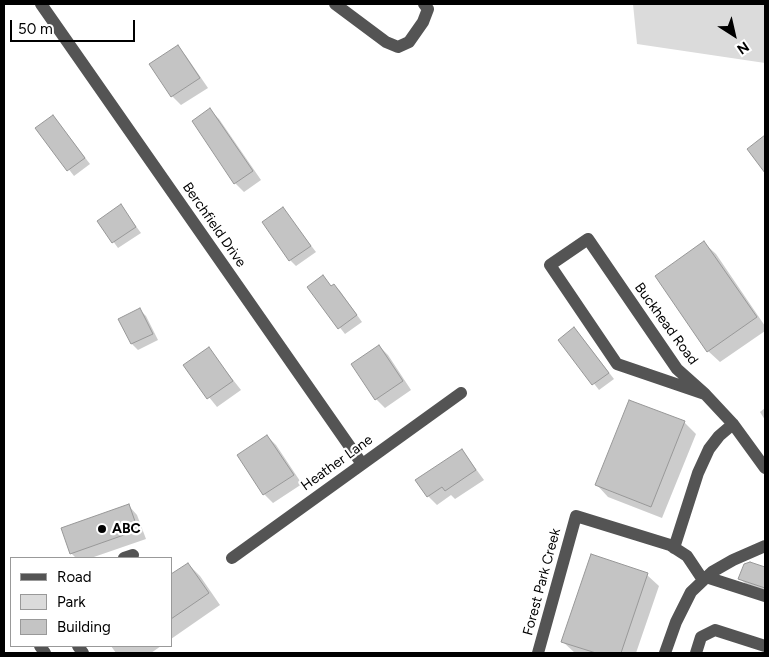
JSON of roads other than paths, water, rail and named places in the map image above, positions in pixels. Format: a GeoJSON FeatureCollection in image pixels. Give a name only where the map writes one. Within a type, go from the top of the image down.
{"type":"FeatureCollection","features":[{"type":"Feature","properties":{"kind":"street","name":"Berchfield Drive"},"geometry":{"type":"LineString","coordinates":[[41,4],[362,464]]}},
{"type":"Feature","properties":{"kind":"street"},"geometry":{"type":"LineString","coordinates":[[335,4],[386,42],[398,47],[409,42],[423,22],[428,9],[424,4]]}},
{"type":"Feature","properties":{"kind":"street","name":"Buckhead Road"},"geometry":{"type":"LineString","coordinates":[[705,394],[617,364],[550,265],[588,239],[677,369],[705,394],[733,424],[765,468]]}},
{"type":"Feature","properties":{"kind":"street","name":"Heather Lane"},"geometry":{"type":"LineString","coordinates":[[232,558],[461,393]]}},
{"type":"Feature","properties":{"kind":"street"},"geometry":{"type":"LineString","coordinates":[[674,548],[698,474],[710,449],[719,436],[733,424]]}},
{"type":"Feature","properties":{"kind":"street","name":"Forest Park Creek"},"geometry":{"type":"LineString","coordinates":[[538,653],[576,516],[674,548],[687,556],[704,578]]}},
{"type":"Feature","properties":{"kind":"street"},"geometry":{"type":"LineString","coordinates":[[665,653],[682,607],[691,592],[704,578],[732,560],[765,546]]}},
{"type":"Feature","properties":{"kind":"street"},"geometry":{"type":"LineString","coordinates":[[704,578],[765,596]]}},
{"type":"Feature","properties":{"kind":"street"},"geometry":{"type":"LineString","coordinates":[[696,653],[701,637],[715,630],[765,646]]}},
{"type":"Feature","properties":{"kind":"place","name":"ABC"},"geometry":{"type":"Point","coordinates":[102,529]}}]}
